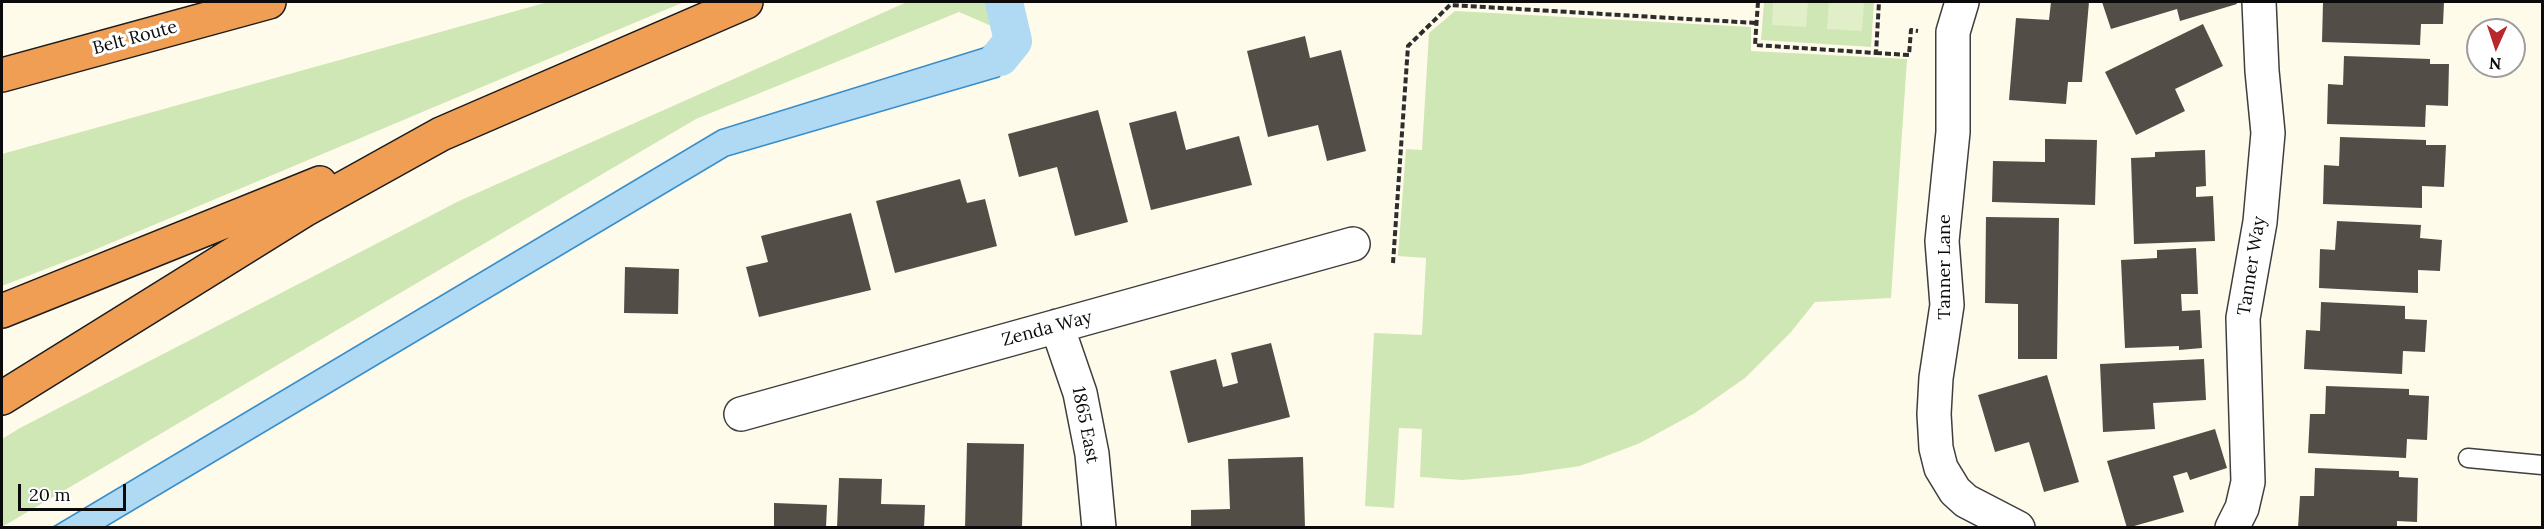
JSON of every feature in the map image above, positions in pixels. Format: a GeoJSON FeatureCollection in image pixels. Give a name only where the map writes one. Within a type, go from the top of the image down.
{"type":"FeatureCollection","features":[{"type":"Feature","properties":{"kind":"highway","name":"Belt Route"},"geometry":{"type":"LineString","coordinates":[[2,75],[269,2]]}},
{"type":"Feature","properties":{"kind":"highway"},"geometry":{"type":"LineString","coordinates":[[2,311],[441,134],[746,2]]}},
{"type":"Feature","properties":{"kind":"highway"},"geometry":{"type":"LineString","coordinates":[[2,398],[306,210],[441,134]]}},
{"type":"Feature","properties":{"kind":"street","name":"Tanner Lane"},"geometry":{"type":"LineString","coordinates":[[1962,2],[1953,32],[1953,132],[1942,241],[1947,305],[1936,378],[1934,414],[1936,448],[1941,468],[1955,491],[1966,501],[2018,528]]}},
{"type":"Feature","properties":{"kind":"street","name":"Tanner Way"},"geometry":{"type":"LineString","coordinates":[[2232,528],[2242,508],[2248,482],[2243,318],[2260,222],[2268,133],[2259,2]]}},
{"type":"Feature","properties":{"kind":"street","name":"Zenda Way"},"geometry":{"type":"LineString","coordinates":[[741,414],[1353,244]]}},
{"type":"Feature","properties":{"kind":"street","name":"1865 East"},"geometry":{"type":"LineString","coordinates":[[1057,326],[1080,393],[1092,454],[1099,528]]}},
{"type":"Feature","properties":{"kind":"lane"},"geometry":{"type":"LineString","coordinates":[[2468,458],[2542,465]]}},
{"type":"Feature","properties":{"kind":"path"},"geometry":{"type":"LineString","coordinates":[[1758,2],[1755,45],[1910,55],[1911,30],[1953,32]]}},
{"type":"Feature","properties":{"kind":"path"},"geometry":{"type":"LineString","coordinates":[[1876,53],[1879,2]]}},
{"type":"Feature","properties":{"kind":"path"},"geometry":{"type":"LineString","coordinates":[[1393,263],[1408,46],[1450,5],[1756,23]]}},
{"type":"Feature","properties":{"kind":"green space"},"geometry":{"type":"Polygon","coordinates":[[[548,2],[684,2],[87,253],[2,286],[2,154],[548,2]]]}},
{"type":"Feature","properties":{"kind":"green space"},"geometry":{"type":"Polygon","coordinates":[[[907,2],[988,2],[996,28],[959,12],[696,119],[2,527],[2,439],[20,428],[459,201],[907,2]]]}},
{"type":"Feature","properties":{"kind":"green space"},"geometry":{"type":"Polygon","coordinates":[[[1764,2],[1874,2],[1871,47],[1761,40],[1764,2]]]}},
{"type":"Feature","properties":{"kind":"green space"},"geometry":{"type":"Polygon","coordinates":[[[1773,2],[1808,2],[1806,27],[1772,25],[1773,2]]]}},
{"type":"Feature","properties":{"kind":"green space"},"geometry":{"type":"Polygon","coordinates":[[[1829,2],[1864,2],[1862,31],[1827,29],[1829,2]]]}},
{"type":"Feature","properties":{"kind":"green space"},"geometry":{"type":"Polygon","coordinates":[[[1455,11],[1751,27],[1751,51],[1907,59],[1891,298],[1815,302],[1791,332],[1745,378],[1695,413],[1640,443],[1580,466],[1462,480],[1420,477],[1422,429],[1399,428],[1394,508],[1365,506],[1374,333],[1422,335],[1426,258],[1398,256],[1406,149],[1422,150],[1429,33],[1455,11]]]}},
{"type":"Feature","properties":{"kind":"water"},"geometry":{"type":"Polygon","coordinates":[[[1024,10],[1029,46],[999,77],[728,156],[105,527],[53,527],[719,130],[983,48],[1000,35],[993,13],[1024,10]]]}},
{"type":"Feature","properties":{"kind":"building"},"geometry":{"type":"Polygon","coordinates":[[[2051,2],[2089,2],[2082,82],[2068,82],[2066,104],[2009,100],[2016,18],[2049,20],[2051,2]]]}},
{"type":"Feature","properties":{"kind":"building"},"geometry":{"type":"Polygon","coordinates":[[[2102,2],[2236,2],[2237,4],[2180,21],[2177,9],[2111,29],[2102,2]]]}},
{"type":"Feature","properties":{"kind":"building"},"geometry":{"type":"Polygon","coordinates":[[[2323,2],[2444,2],[2443,24],[2421,24],[2420,45],[2322,42],[2323,2]]]}},
{"type":"Feature","properties":{"kind":"building"},"geometry":{"type":"Polygon","coordinates":[[[2203,24],[2223,66],[2175,89],[2185,111],[2136,135],[2105,72],[2203,24]]]}},
{"type":"Feature","properties":{"kind":"building"},"geometry":{"type":"Polygon","coordinates":[[[1305,36],[1310,58],[1341,50],[1366,151],[1327,161],[1318,125],[1268,137],[1247,51],[1305,36]]]}},
{"type":"Feature","properties":{"kind":"building"},"geometry":{"type":"Polygon","coordinates":[[[2344,56],[2430,59],[2430,64],[2449,64],[2448,106],[2426,105],[2425,127],[2327,124],[2328,84],[2343,85],[2344,56]]]}},
{"type":"Feature","properties":{"kind":"building"},"geometry":{"type":"Polygon","coordinates":[[[1098,110],[1128,222],[1075,236],[1057,167],[1019,177],[1008,134],[1098,110]]]}},
{"type":"Feature","properties":{"kind":"building"},"geometry":{"type":"Polygon","coordinates":[[[1176,111],[1186,150],[1239,136],[1252,185],[1151,210],[1129,123],[1176,111]]]}},
{"type":"Feature","properties":{"kind":"building"},"geometry":{"type":"Polygon","coordinates":[[[2340,137],[2426,140],[2426,145],[2446,145],[2444,187],[2422,186],[2422,208],[2323,204],[2324,165],[2339,166],[2340,137]]]}},
{"type":"Feature","properties":{"kind":"building"},"geometry":{"type":"Polygon","coordinates":[[[2045,139],[2097,140],[2095,205],[1992,202],[1993,161],[2045,162],[2045,139]]]}},
{"type":"Feature","properties":{"kind":"building"},"geometry":{"type":"Polygon","coordinates":[[[2205,150],[2206,186],[2196,187],[2196,197],[2213,196],[2215,241],[2134,244],[2131,158],[2155,157],[2155,152],[2205,150]]]}},
{"type":"Feature","properties":{"kind":"building"},"geometry":{"type":"Polygon","coordinates":[[[960,179],[967,203],[985,199],[997,246],[895,273],[876,201],[960,179]]]}},
{"type":"Feature","properties":{"kind":"building"},"geometry":{"type":"Polygon","coordinates":[[[851,213],[871,290],[759,317],[746,267],[768,262],[761,236],[851,213]]]}},
{"type":"Feature","properties":{"kind":"building"},"geometry":{"type":"Polygon","coordinates":[[[1986,217],[2059,218],[2057,359],[2018,359],[2018,304],[1985,303],[1986,217]]]}},
{"type":"Feature","properties":{"kind":"building"},"geometry":{"type":"Polygon","coordinates":[[[2337,221],[2421,225],[2420,238],[2442,240],[2440,271],[2418,270],[2418,293],[2319,288],[2320,249],[2335,250],[2337,221]]]}},
{"type":"Feature","properties":{"kind":"building"},"geometry":{"type":"Polygon","coordinates":[[[2196,248],[2198,294],[2181,294],[2182,311],[2200,310],[2202,348],[2179,350],[2179,346],[2125,348],[2121,260],[2157,258],[2157,250],[2196,248]]]}},
{"type":"Feature","properties":{"kind":"building"},"geometry":{"type":"Polygon","coordinates":[[[625,267],[679,269],[678,314],[624,313],[625,267]]]}},
{"type":"Feature","properties":{"kind":"building"},"geometry":{"type":"Polygon","coordinates":[[[2321,302],[2405,306],[2405,319],[2427,320],[2425,352],[2403,351],[2402,374],[2304,369],[2306,330],[2320,331],[2321,302]]]}},
{"type":"Feature","properties":{"kind":"building"},"geometry":{"type":"Polygon","coordinates":[[[1271,343],[1290,417],[1188,443],[1170,371],[1216,359],[1223,387],[1238,383],[1231,353],[1271,343]]]}},
{"type":"Feature","properties":{"kind":"building"},"geometry":{"type":"Polygon","coordinates":[[[2204,359],[2206,400],[2153,403],[2155,429],[2103,432],[2100,364],[2204,359]]]}},
{"type":"Feature","properties":{"kind":"building"},"geometry":{"type":"Polygon","coordinates":[[[2047,375],[2079,482],[2044,492],[2029,442],[1995,452],[1978,395],[2047,375]]]}},
{"type":"Feature","properties":{"kind":"building"},"geometry":{"type":"Polygon","coordinates":[[[2326,386],[2409,389],[2409,395],[2429,396],[2427,440],[2407,439],[2406,458],[2308,453],[2310,414],[2325,414],[2326,386]]]}},
{"type":"Feature","properties":{"kind":"building"},"geometry":{"type":"Polygon","coordinates":[[[2215,429],[2227,468],[2190,480],[2187,472],[2173,476],[2184,512],[2127,528],[2107,461],[2215,429]]]}},
{"type":"Feature","properties":{"kind":"building"},"geometry":{"type":"Polygon","coordinates":[[[967,443],[1024,444],[1022,528],[965,528],[967,443]]]}},
{"type":"Feature","properties":{"kind":"building"},"geometry":{"type":"Polygon","coordinates":[[[1303,457],[1305,528],[1191,528],[1191,510],[1230,509],[1228,459],[1303,457]]]}},
{"type":"Feature","properties":{"kind":"building"},"geometry":{"type":"Polygon","coordinates":[[[2315,468],[2399,471],[2399,477],[2418,478],[2417,522],[2397,521],[2397,528],[2298,528],[2300,496],[2314,496],[2315,468]]]}},
{"type":"Feature","properties":{"kind":"building"},"geometry":{"type":"Polygon","coordinates":[[[839,478],[882,479],[881,504],[925,505],[924,528],[837,528],[839,478]]]}},
{"type":"Feature","properties":{"kind":"building"},"geometry":{"type":"Polygon","coordinates":[[[774,503],[827,505],[826,528],[774,528],[774,503]]]}},
{"type":"Feature","properties":{"kind":"waterway"},"geometry":{"type":"LineString","coordinates":[[1000,57],[1013,41],[1004,2]]}}]}
